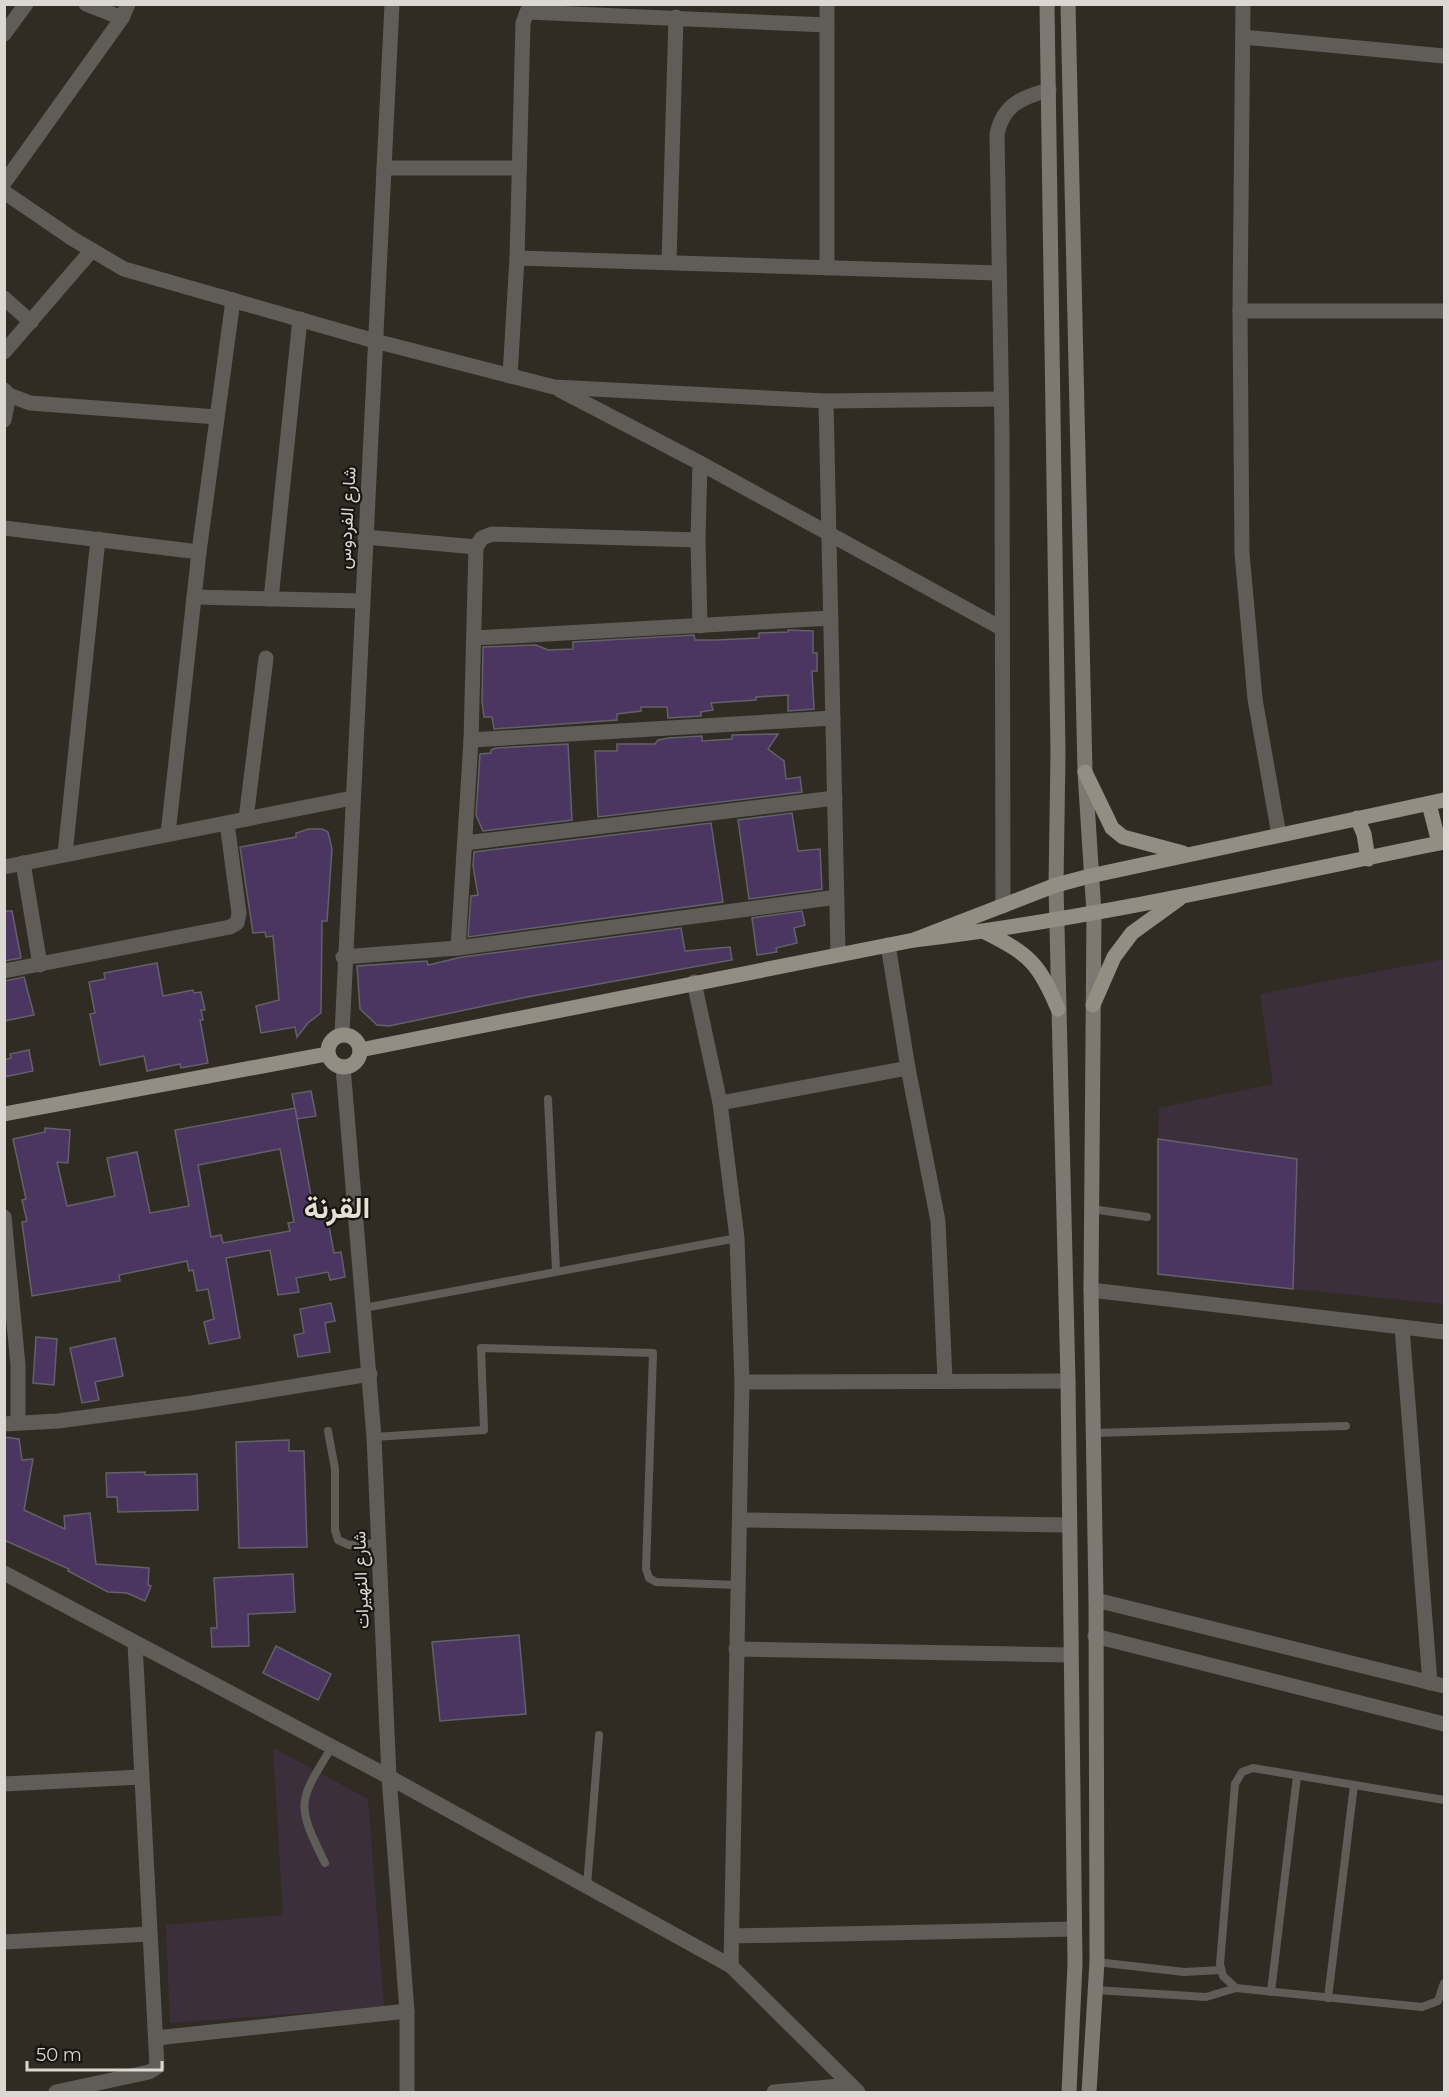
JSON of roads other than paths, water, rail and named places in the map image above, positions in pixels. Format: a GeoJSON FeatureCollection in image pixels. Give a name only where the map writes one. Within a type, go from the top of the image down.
{"type":"FeatureCollection","features":[{"type":"Feature","properties":{"kind":"main road"},"geometry":{"type":"LineString","coordinates":[[1047,4],[1058,754],[1056,885],[1068,1381],[1069,1655],[1074,1929],[1069,2092]]}},
{"type":"Feature","properties":{"kind":"main road"},"geometry":{"type":"LineString","coordinates":[[1068,4],[1085,772],[1094,913],[1091,1290],[1096,1600],[1097,1962],[1089,2092]]}},
{"type":"Feature","properties":{"kind":"main road"},"geometry":{"type":"LineString","coordinates":[[1085,772],[1112,828],[1123,837],[1189,855]]}},
{"type":"Feature","properties":{"kind":"main road"},"geometry":{"type":"LineString","coordinates":[[914,940],[1056,885],[1090,876],[1444,800]]}},
{"type":"Feature","properties":{"kind":"main road"},"geometry":{"type":"LineString","coordinates":[[360,1050],[838,954],[914,940],[985,932],[1094,913],[1368,859],[1442,842],[1429,804]]}},
{"type":"Feature","properties":{"kind":"main road"},"geometry":{"type":"LineString","coordinates":[[1357,818],[1364,834],[1368,859]]}},
{"type":"Feature","properties":{"kind":"main road"},"geometry":{"type":"LineString","coordinates":[[1093,1005],[1114,957],[1132,933],[1184,895]]}},
{"type":"Feature","properties":{"kind":"main road"},"geometry":{"type":"LineString","coordinates":[[985,932],[1023,952],[1047,982],[1058,1009]]}},
{"type":"Feature","properties":{"kind":"main road"},"geometry":{"type":"LineString","coordinates":[[342,1034],[356,1040],[360,1050],[357,1060],[343,1067],[333,1063],[327,1054],[332,1039],[342,1034]]}},
{"type":"Feature","properties":{"kind":"main road"},"geometry":{"type":"LineString","coordinates":[[4,1114],[327,1054]]}},
{"type":"Feature","properties":{"kind":"street"},"geometry":{"type":"LineString","coordinates":[[4,34],[26,4]]}},
{"type":"Feature","properties":{"kind":"street"},"geometry":{"type":"LineString","coordinates":[[4,183],[125,11],[86,4]]}},
{"type":"Feature","properties":{"kind":"street","name":"شارع الفردوس"},"geometry":{"type":"LineString","coordinates":[[342,1034],[343,957],[392,4]]}},
{"type":"Feature","properties":{"kind":"street"},"geometry":{"type":"LineString","coordinates":[[827,4],[827,268]]}},
{"type":"Feature","properties":{"kind":"street"},"geometry":{"type":"LineString","coordinates":[[1243,4],[1240,311],[1242,553],[1255,699],[1279,835]]}},
{"type":"Feature","properties":{"kind":"street"},"geometry":{"type":"LineString","coordinates":[[510,376],[517,258],[523,23],[527,12],[827,25]]}},
{"type":"Feature","properties":{"kind":"street"},"geometry":{"type":"LineString","coordinates":[[669,262],[676,17]]}},
{"type":"Feature","properties":{"kind":"street"},"geometry":{"type":"LineString","coordinates":[[1243,37],[1444,56]]}},
{"type":"Feature","properties":{"kind":"street"},"geometry":{"type":"LineString","coordinates":[[1003,906],[1001,399],[996,189],[999,125],[1003,115],[1017,101],[1048,90]]}},
{"type":"Feature","properties":{"kind":"street"},"geometry":{"type":"LineString","coordinates":[[384,168],[519,168]]}},
{"type":"Feature","properties":{"kind":"street"},"geometry":{"type":"LineString","coordinates":[[4,192],[124,269],[375,341],[554,387],[826,401],[1001,399]]}},
{"type":"Feature","properties":{"kind":"street"},"geometry":{"type":"LineString","coordinates":[[4,352],[92,250]]}},
{"type":"Feature","properties":{"kind":"street"},"geometry":{"type":"LineString","coordinates":[[517,258],[998,273]]}},
{"type":"Feature","properties":{"kind":"street"},"geometry":{"type":"LineString","coordinates":[[4,298],[31,322]]}},
{"type":"Feature","properties":{"kind":"street"},"geometry":{"type":"LineString","coordinates":[[168,834],[199,552],[233,300]]}},
{"type":"Feature","properties":{"kind":"street"},"geometry":{"type":"LineString","coordinates":[[1240,311],[1444,311]]}},
{"type":"Feature","properties":{"kind":"street"},"geometry":{"type":"LineString","coordinates":[[272,599],[300,319]]}},
{"type":"Feature","properties":{"kind":"street"},"geometry":{"type":"LineString","coordinates":[[554,387],[700,463],[1001,628]]}},
{"type":"Feature","properties":{"kind":"street"},"geometry":{"type":"LineString","coordinates":[[4,420],[7,392],[30,403],[72,408],[216,417]]}},
{"type":"Feature","properties":{"kind":"street"},"geometry":{"type":"LineString","coordinates":[[826,401],[838,954]]}},
{"type":"Feature","properties":{"kind":"street"},"geometry":{"type":"LineString","coordinates":[[700,463],[698,540],[700,626]]}},
{"type":"Feature","properties":{"kind":"street"},"geometry":{"type":"LineString","coordinates":[[4,528],[199,552]]}},
{"type":"Feature","properties":{"kind":"street"},"geometry":{"type":"LineString","coordinates":[[458,948],[471,740],[476,547],[482,538],[492,534],[698,540]]}},
{"type":"Feature","properties":{"kind":"street"},"geometry":{"type":"LineString","coordinates":[[365,537],[476,547]]}},
{"type":"Feature","properties":{"kind":"street"},"geometry":{"type":"LineString","coordinates":[[65,854],[98,539]]}},
{"type":"Feature","properties":{"kind":"street"},"geometry":{"type":"LineString","coordinates":[[194,597],[362,602]]}},
{"type":"Feature","properties":{"kind":"street"},"geometry":{"type":"LineString","coordinates":[[475,638],[831,618]]}},
{"type":"Feature","properties":{"kind":"street"},"geometry":{"type":"LineString","coordinates":[[246,819],[266,658]]}},
{"type":"Feature","properties":{"kind":"street"},"geometry":{"type":"LineString","coordinates":[[471,740],[833,718]]}},
{"type":"Feature","properties":{"kind":"street"},"geometry":{"type":"LineString","coordinates":[[4,867],[352,798]]}},
{"type":"Feature","properties":{"kind":"street"},"geometry":{"type":"LineString","coordinates":[[465,843],[835,798]]}},
{"type":"Feature","properties":{"kind":"street"},"geometry":{"type":"LineString","coordinates":[[4,971],[230,927],[237,923],[239,913],[227,823]]}},
{"type":"Feature","properties":{"kind":"street"},"geometry":{"type":"LineString","coordinates":[[23,863],[40,965]]}},
{"type":"Feature","properties":{"kind":"street"},"geometry":{"type":"LineString","coordinates":[[343,957],[458,948],[837,897]]}},
{"type":"Feature","properties":{"kind":"street"},"geometry":{"type":"LineString","coordinates":[[888,945],[908,1068],[939,1221],[945,1380]]}},
{"type":"Feature","properties":{"kind":"street"},"geometry":{"type":"LineString","coordinates":[[694,982],[720,1103],[737,1238],[742,1382],[741,1520],[737,1585],[731,1966]]}},
{"type":"Feature","properties":{"kind":"street","name":"شارع النهيرات"},"geometry":{"type":"LineString","coordinates":[[343,1067],[374,1437],[389,1777],[407,2011],[407,2092]]}},
{"type":"Feature","properties":{"kind":"street"},"geometry":{"type":"LineString","coordinates":[[720,1103],[908,1068]]}},
{"type":"Feature","properties":{"kind":"street"},"geometry":{"type":"LineString","coordinates":[[4,1217],[18,1365],[11,1423],[58,1421],[192,1403],[370,1374]]}},
{"type":"Feature","properties":{"kind":"street"},"geometry":{"type":"LineString","coordinates":[[1091,1290],[1444,1332]]}},
{"type":"Feature","properties":{"kind":"street"},"geometry":{"type":"LineString","coordinates":[[1096,1600],[1438,1684],[1402,1327]]}},
{"type":"Feature","properties":{"kind":"street"},"geometry":{"type":"LineString","coordinates":[[742,1382],[1068,1381]]}},
{"type":"Feature","properties":{"kind":"street"},"geometry":{"type":"LineString","coordinates":[[741,1520],[1069,1525]]}},
{"type":"Feature","properties":{"kind":"street"},"geometry":{"type":"LineString","coordinates":[[4,1574],[389,1777],[731,1966],[854,2089]]}},
{"type":"Feature","properties":{"kind":"street"},"geometry":{"type":"LineString","coordinates":[[1095,1636],[1444,1724]]}},
{"type":"Feature","properties":{"kind":"street"},"geometry":{"type":"LineString","coordinates":[[56,2092],[149,2072],[157,2067],[135,1643]]}},
{"type":"Feature","properties":{"kind":"street"},"geometry":{"type":"LineString","coordinates":[[736,1649],[1069,1655]]}},
{"type":"Feature","properties":{"kind":"street"},"geometry":{"type":"LineString","coordinates":[[4,1784],[141,1776]]}},
{"type":"Feature","properties":{"kind":"street"},"geometry":{"type":"LineString","coordinates":[[732,1936],[1074,1929]]}},
{"type":"Feature","properties":{"kind":"street"},"geometry":{"type":"LineString","coordinates":[[4,1942],[149,1934]]}},
{"type":"Feature","properties":{"kind":"street"},"geometry":{"type":"LineString","coordinates":[[156,2038],[407,2011]]}},
{"type":"Feature","properties":{"kind":"street"},"geometry":{"type":"LineString","coordinates":[[774,2092],[854,2089]]}},
{"type":"Feature","properties":{"kind":"lane"},"geometry":{"type":"LineString","coordinates":[[548,1099],[556,1271]]}},
{"type":"Feature","properties":{"kind":"lane"},"geometry":{"type":"LineString","coordinates":[[1092,1209],[1147,1217]]}},
{"type":"Feature","properties":{"kind":"lane"},"geometry":{"type":"LineString","coordinates":[[364,1308],[737,1238]]}},
{"type":"Feature","properties":{"kind":"lane"},"geometry":{"type":"LineString","coordinates":[[374,1437],[484,1430],[481,1348],[653,1353],[646,1569],[649,1578],[656,1582],[737,1585]]}},
{"type":"Feature","properties":{"kind":"lane"},"geometry":{"type":"LineString","coordinates":[[1094,1433],[1346,1426]]}},
{"type":"Feature","properties":{"kind":"lane"},"geometry":{"type":"LineString","coordinates":[[328,1431],[335,1469],[335,1530],[338,1540],[349,1545],[379,1543]]}},
{"type":"Feature","properties":{"kind":"lane"},"geometry":{"type":"LineString","coordinates":[[587,1886],[599,1735]]}},
{"type":"Feature","properties":{"kind":"lane"},"geometry":{"type":"LineString","coordinates":[[325,1863],[305,1822],[303,1802],[310,1781],[332,1747]]}},
{"type":"Feature","properties":{"kind":"lane"},"geometry":{"type":"LineString","coordinates":[[1236,1989],[1226,1981],[1221,1970],[1236,1780],[1242,1772],[1253,1768],[1444,1800]]}},
{"type":"Feature","properties":{"kind":"lane"},"geometry":{"type":"LineString","coordinates":[[1271,1992],[1297,1776]]}},
{"type":"Feature","properties":{"kind":"lane"},"geometry":{"type":"LineString","coordinates":[[1328,1998],[1354,1785]]}},
{"type":"Feature","properties":{"kind":"lane"},"geometry":{"type":"LineString","coordinates":[[1097,1962],[1193,1972],[1221,1970]]}},
{"type":"Feature","properties":{"kind":"lane"},"geometry":{"type":"LineString","coordinates":[[1096,1990],[1206,1996],[1236,1989],[1428,2006],[1442,1996],[1444,1983]]}},
{"type":"Feature","properties":{"kind":"district","name":"القرنة"},"geometry":{"type":"Point","coordinates":[337,1207]}}]}
